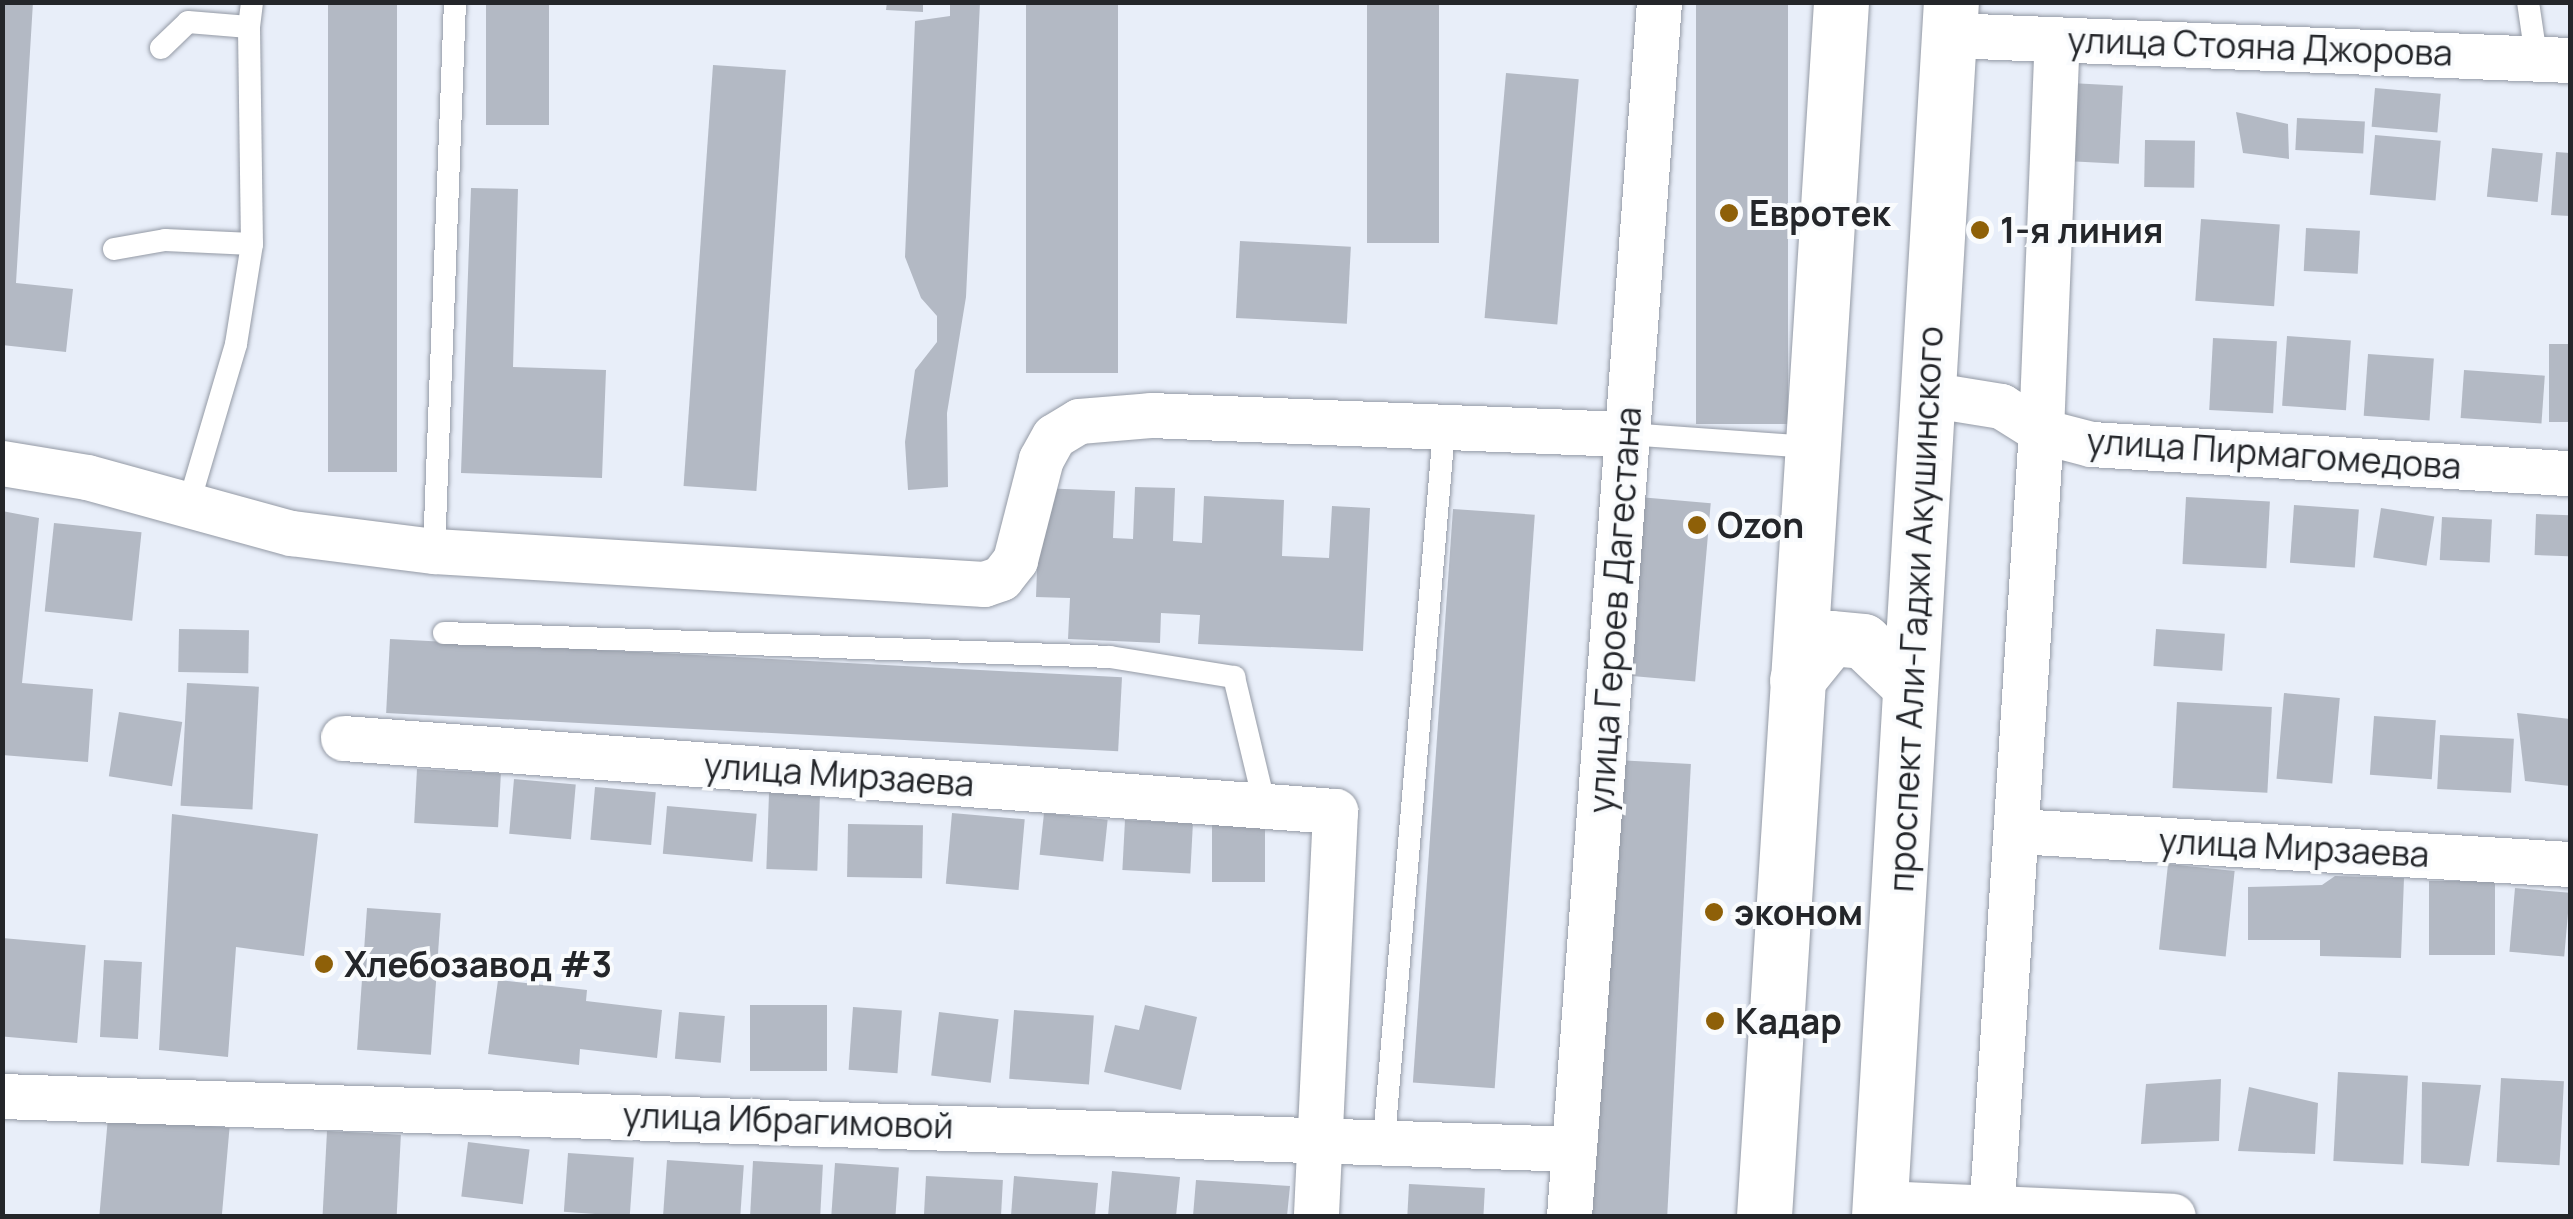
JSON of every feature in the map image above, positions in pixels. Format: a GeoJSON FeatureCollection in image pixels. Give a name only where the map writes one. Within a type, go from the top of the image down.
{"type":"FeatureCollection","features":[{"type":"Feature","properties":{"kind":"main road"},"geometry":{"type":"LineString","coordinates":[[1764,1216],[1841,2]]}},
{"type":"Feature","properties":{"kind":"main road","name":"проспект Али-Гаджи Акушинского"},"geometry":{"type":"LineString","coordinates":[[1879,1210],[1907,683],[1950,19]]}},
{"type":"Feature","properties":{"kind":"main road"},"geometry":{"type":"LineString","coordinates":[[1797,680],[1831,638],[1863,641],[1907,683]]}},
{"type":"Feature","properties":{"kind":"street","name":"улица Героев Дагестана"},"geometry":{"type":"LineString","coordinates":[[1569,1216],[1659,2]]}},
{"type":"Feature","properties":{"kind":"street","name":"улица Стояна Джорова"},"geometry":{"type":"LineString","coordinates":[[1950,19],[2057,39],[2553,58]]}},
{"type":"Feature","properties":{"kind":"street"},"geometry":{"type":"LineString","coordinates":[[1991,1213],[2040,431],[2057,39]]}},
{"type":"Feature","properties":{"kind":"street","name":"улица Пирмагомедова"},"geometry":{"type":"LineString","coordinates":[[1927,394],[2001,406],[2040,431],[2091,444],[2570,473]]}},
{"type":"Feature","properties":{"kind":"street"},"geometry":{"type":"LineString","coordinates":[[2,463],[189,503],[291,533],[434,550],[984,584],[1001,578],[1015,560],[1040,458],[1054,436],[1079,420],[1150,415],[1444,430],[1628,434]]}},
{"type":"Feature","properties":{"kind":"street","name":"улица Мирзаева"},"geometry":{"type":"LineString","coordinates":[[343,738],[1336,811],[1321,1136]]}},
{"type":"Feature","properties":{"kind":"street","name":"улица Мирзаева"},"geometry":{"type":"LineString","coordinates":[[2017,831],[2570,864]]}},
{"type":"Feature","properties":{"kind":"street","name":"улица Ибрагимовой"},"geometry":{"type":"LineString","coordinates":[[2,1096],[1321,1136],[1574,1149]]}},
{"type":"Feature","properties":{"kind":"street"},"geometry":{"type":"LineString","coordinates":[[1316,1216],[1321,1136]]}},
{"type":"Feature","properties":{"kind":"street"},"geometry":{"type":"LineString","coordinates":[[1879,1210],[2174,1216]]}},
{"type":"Feature","properties":{"kind":"lane"},"geometry":{"type":"LineString","coordinates":[[189,503],[236,344],[252,244],[252,2]]}},
{"type":"Feature","properties":{"kind":"lane"},"geometry":{"type":"LineString","coordinates":[[434,550],[455,2]]}},
{"type":"Feature","properties":{"kind":"lane"},"geometry":{"type":"LineString","coordinates":[[2528,2],[2553,58]]}},
{"type":"Feature","properties":{"kind":"lane"},"geometry":{"type":"LineString","coordinates":[[161,48],[188,22],[249,27]]}},
{"type":"Feature","properties":{"kind":"lane"},"geometry":{"type":"LineString","coordinates":[[114,249],[165,240],[252,244]]}},
{"type":"Feature","properties":{"kind":"lane"},"geometry":{"type":"LineString","coordinates":[[1384,1139],[1444,430]]}},
{"type":"Feature","properties":{"kind":"lane"},"geometry":{"type":"LineString","coordinates":[[1628,434],[1810,447]]}},
{"type":"Feature","properties":{"kind":"lane"},"geometry":{"type":"LineString","coordinates":[[444,633],[1110,658],[1234,677],[1265,806]]}},
{"type":"Feature","properties":{"kind":"building"},"geometry":{"type":"Polygon","coordinates":[[[2,2],[33,2],[16,283],[73,289],[66,352],[2,345],[2,2]]]}},
{"type":"Feature","properties":{"kind":"building"},"geometry":{"type":"Polygon","coordinates":[[[328,2],[397,2],[397,472],[328,472],[328,2]]]}},
{"type":"Feature","properties":{"kind":"building"},"geometry":{"type":"Polygon","coordinates":[[[486,2],[549,2],[549,125],[486,125],[486,2]]]}},
{"type":"Feature","properties":{"kind":"building"},"geometry":{"type":"Polygon","coordinates":[[[887,2],[923,2],[923,12],[886,10],[887,2]]]}},
{"type":"Feature","properties":{"kind":"building"},"geometry":{"type":"Polygon","coordinates":[[[950,2],[980,2],[966,297],[947,413],[948,487],[908,490],[905,442],[915,370],[937,342],[937,316],[921,298],[905,257],[915,21],[950,16],[950,2]]]}},
{"type":"Feature","properties":{"kind":"building"},"geometry":{"type":"Polygon","coordinates":[[[1026,2],[1118,2],[1118,373],[1026,373],[1026,2]]]}},
{"type":"Feature","properties":{"kind":"building"},"geometry":{"type":"Polygon","coordinates":[[[1367,2],[1439,2],[1439,243],[1367,243],[1367,2]]]}},
{"type":"Feature","properties":{"kind":"building","name":"Евротек"},"geometry":{"type":"Polygon","coordinates":[[[1696,2],[1788,2],[1788,424],[1696,424],[1696,2]]]}},
{"type":"Feature","properties":{"kind":"building"},"geometry":{"type":"Polygon","coordinates":[[[713,65],[786,70],[756,491],[684,486],[713,65]]]}},
{"type":"Feature","properties":{"kind":"building"},"geometry":{"type":"Polygon","coordinates":[[[1506,73],[1579,79],[1557,324],[1485,318],[1506,73]]]}},
{"type":"Feature","properties":{"kind":"building"},"geometry":{"type":"Polygon","coordinates":[[[2070,83],[2123,86],[2119,164],[2066,161],[2070,83]]]}},
{"type":"Feature","properties":{"kind":"building"},"geometry":{"type":"Polygon","coordinates":[[[2375,88],[2441,94],[2437,133],[2372,127],[2375,88]]]}},
{"type":"Feature","properties":{"kind":"building"},"geometry":{"type":"Polygon","coordinates":[[[2236,112],[2288,124],[2289,159],[2243,153],[2236,112]]]}},
{"type":"Feature","properties":{"kind":"building"},"geometry":{"type":"Polygon","coordinates":[[[2297,118],[2365,122],[2363,154],[2295,150],[2297,118]]]}},
{"type":"Feature","properties":{"kind":"building"},"geometry":{"type":"Polygon","coordinates":[[[2375,135],[2441,141],[2436,201],[2370,195],[2375,135]]]}},
{"type":"Feature","properties":{"kind":"building"},"geometry":{"type":"Polygon","coordinates":[[[2145,140],[2195,141],[2194,188],[2144,187],[2145,140]]]}},
{"type":"Feature","properties":{"kind":"building"},"geometry":{"type":"Polygon","coordinates":[[[2492,148],[2543,153],[2538,202],[2487,197],[2492,148]]]}},
{"type":"Feature","properties":{"kind":"building"},"geometry":{"type":"Polygon","coordinates":[[[2556,152],[2570,153],[2570,216],[2551,215],[2556,152]]]}},
{"type":"Feature","properties":{"kind":"building"},"geometry":{"type":"Polygon","coordinates":[[[471,188],[518,189],[513,367],[606,370],[602,478],[461,473],[471,188]]]}},
{"type":"Feature","properties":{"kind":"building"},"geometry":{"type":"Polygon","coordinates":[[[2201,219],[2280,225],[2274,306],[2195,301],[2201,219]]]}},
{"type":"Feature","properties":{"kind":"building"},"geometry":{"type":"Polygon","coordinates":[[[2306,228],[2360,231],[2358,274],[2304,271],[2306,228]]]}},
{"type":"Feature","properties":{"kind":"building"},"geometry":{"type":"Polygon","coordinates":[[[1240,241],[1351,247],[1347,324],[1236,318],[1240,241]]]}},
{"type":"Feature","properties":{"kind":"building"},"geometry":{"type":"Polygon","coordinates":[[[2287,336],[2351,340],[2346,410],[2282,406],[2287,336]]]}},
{"type":"Feature","properties":{"kind":"building"},"geometry":{"type":"Polygon","coordinates":[[[2213,338],[2277,341],[2273,413],[2209,410],[2213,338]]]}},
{"type":"Feature","properties":{"kind":"building"},"geometry":{"type":"Polygon","coordinates":[[[2549,344],[2570,344],[2570,422],[2549,422],[2549,344]]]}},
{"type":"Feature","properties":{"kind":"building"},"geometry":{"type":"Polygon","coordinates":[[[2368,354],[2434,359],[2430,420],[2364,416],[2368,354]]]}},
{"type":"Feature","properties":{"kind":"building"},"geometry":{"type":"Polygon","coordinates":[[[2464,370],[2545,376],[2541,424],[2461,418],[2464,370]]]}},
{"type":"Feature","properties":{"kind":"building"},"geometry":{"type":"Polygon","coordinates":[[[1135,487],[1175,488],[1173,541],[1202,543],[1204,496],[1284,500],[1282,556],[1329,558],[1332,506],[1370,508],[1363,651],[1198,644],[1200,615],[1161,613],[1160,643],[1068,639],[1070,598],[1036,597],[1040,488],[1115,491],[1113,538],[1133,539],[1135,487]]]}},
{"type":"Feature","properties":{"kind":"building"},"geometry":{"type":"Polygon","coordinates":[[[1639,497],[1711,503],[1695,682],[1623,675],[1639,497]]]}},
{"type":"Feature","properties":{"kind":"building"},"geometry":{"type":"Polygon","coordinates":[[[2186,497],[2270,501],[2266,568],[2182,564],[2186,497]]]}},
{"type":"Feature","properties":{"kind":"building"},"geometry":{"type":"Polygon","coordinates":[[[2294,505],[2359,510],[2355,567],[2290,563],[2294,505]]]}},
{"type":"Feature","properties":{"kind":"building"},"geometry":{"type":"Polygon","coordinates":[[[2381,508],[2434,516],[2427,566],[2373,557],[2381,508]]]}},
{"type":"Feature","properties":{"kind":"building"},"geometry":{"type":"Polygon","coordinates":[[[1453,509],[1535,515],[1495,1088],[1413,1083],[1453,509]]]}},
{"type":"Feature","properties":{"kind":"building"},"geometry":{"type":"Polygon","coordinates":[[[2,511],[39,518],[22,683],[93,689],[88,762],[2,755],[2,511]]]}},
{"type":"Feature","properties":{"kind":"building"},"geometry":{"type":"Polygon","coordinates":[[[2536,514],[2570,515],[2569,556],[2535,555],[2536,514]]]}},
{"type":"Feature","properties":{"kind":"building"},"geometry":{"type":"Polygon","coordinates":[[[2442,517],[2492,520],[2490,563],[2440,560],[2442,517]]]}},
{"type":"Feature","properties":{"kind":"building"},"geometry":{"type":"Polygon","coordinates":[[[54,523],[142,532],[132,621],[45,612],[54,523]]]}},
{"type":"Feature","properties":{"kind":"building"},"geometry":{"type":"Polygon","coordinates":[[[179,629],[249,630],[248,673],[178,672],[179,629]]]}},
{"type":"Feature","properties":{"kind":"building"},"geometry":{"type":"Polygon","coordinates":[[[2156,629],[2225,634],[2222,671],[2153,666],[2156,629]]]}},
{"type":"Feature","properties":{"kind":"building"},"geometry":{"type":"Polygon","coordinates":[[[390,639],[1122,677],[1118,751],[386,713],[390,639]]]}},
{"type":"Feature","properties":{"kind":"building"},"geometry":{"type":"Polygon","coordinates":[[[187,683],[259,687],[252,810],[181,806],[187,683]]]}},
{"type":"Feature","properties":{"kind":"building"},"geometry":{"type":"Polygon","coordinates":[[[2284,693],[2340,698],[2332,784],[2277,779],[2284,693]]]}},
{"type":"Feature","properties":{"kind":"building"},"geometry":{"type":"Polygon","coordinates":[[[2177,702],[2272,707],[2267,793],[2172,788],[2177,702]]]}},
{"type":"Feature","properties":{"kind":"building"},"geometry":{"type":"Polygon","coordinates":[[[119,712],[182,722],[172,786],[109,776],[119,712]]]}},
{"type":"Feature","properties":{"kind":"building"},"geometry":{"type":"Polygon","coordinates":[[[2517,713],[2570,719],[2570,786],[2525,781],[2517,713]]]}},
{"type":"Feature","properties":{"kind":"building"},"geometry":{"type":"Polygon","coordinates":[[[2374,716],[2436,720],[2432,779],[2370,775],[2374,716]]]}},
{"type":"Feature","properties":{"kind":"building"},"geometry":{"type":"Polygon","coordinates":[[[2440,735],[2514,739],[2511,793],[2437,789],[2440,735]]]}},
{"type":"Feature","properties":{"kind":"building"},"geometry":{"type":"Polygon","coordinates":[[[1616,760],[1691,764],[1667,1216],[1592,1216],[1616,760]]]}},
{"type":"Feature","properties":{"kind":"building"},"geometry":{"type":"Polygon","coordinates":[[[417,769],[501,773],[498,827],[414,823],[417,769]]]}},
{"type":"Feature","properties":{"kind":"building"},"geometry":{"type":"Polygon","coordinates":[[[514,779],[576,784],[571,839],[509,834],[514,779]]]}},
{"type":"Feature","properties":{"kind":"building"},"geometry":{"type":"Polygon","coordinates":[[[595,787],[656,792],[651,845],[590,840],[595,787]]]}},
{"type":"Feature","properties":{"kind":"building"},"geometry":{"type":"Polygon","coordinates":[[[769,793],[820,795],[817,871],[766,869],[769,793]]]}},
{"type":"Feature","properties":{"kind":"building"},"geometry":{"type":"Polygon","coordinates":[[[667,806],[757,814],[752,862],[663,854],[667,806]]]}},
{"type":"Feature","properties":{"kind":"building"},"geometry":{"type":"Polygon","coordinates":[[[952,813],[1025,819],[1019,890],[946,884],[952,813]]]}},
{"type":"Feature","properties":{"kind":"building"},"geometry":{"type":"Polygon","coordinates":[[[1044,813],[1108,820],[1103,861],[1040,855],[1044,813]]]}},
{"type":"Feature","properties":{"kind":"building"},"geometry":{"type":"Polygon","coordinates":[[[172,814],[318,834],[304,956],[236,947],[228,1057],[159,1050],[172,814]]]}},
{"type":"Feature","properties":{"kind":"building"},"geometry":{"type":"Polygon","coordinates":[[[1125,820],[1193,824],[1190,873],[1122,870],[1125,820]]]}},
{"type":"Feature","properties":{"kind":"building"},"geometry":{"type":"Polygon","coordinates":[[[848,824],[923,825],[922,878],[847,877],[848,824]]]}},
{"type":"Feature","properties":{"kind":"building"},"geometry":{"type":"Polygon","coordinates":[[[1212,824],[1265,824],[1265,882],[1212,882],[1212,824]]]}},
{"type":"Feature","properties":{"kind":"building"},"geometry":{"type":"Polygon","coordinates":[[[2168,864],[2235,871],[2226,957],[2159,950],[2168,864]]]}},
{"type":"Feature","properties":{"kind":"building"},"geometry":{"type":"Polygon","coordinates":[[[2335,876],[2404,878],[2401,958],[2320,956],[2320,940],[2248,940],[2248,887],[2322,885],[2335,876]]]}},
{"type":"Feature","properties":{"kind":"building"},"geometry":{"type":"Polygon","coordinates":[[[2429,881],[2495,881],[2495,955],[2429,955],[2429,881]]]}},
{"type":"Feature","properties":{"kind":"building"},"geometry":{"type":"Polygon","coordinates":[[[2515,888],[2570,893],[2564,957],[2509,952],[2515,888]]]}},
{"type":"Feature","properties":{"kind":"building"},"geometry":{"type":"Polygon","coordinates":[[[367,908],[441,913],[431,1055],[357,1050],[367,908]]]}},
{"type":"Feature","properties":{"kind":"building"},"geometry":{"type":"Polygon","coordinates":[[[2,938],[86,945],[77,1043],[2,1036],[2,938]]]}},
{"type":"Feature","properties":{"kind":"building"},"geometry":{"type":"Polygon","coordinates":[[[104,960],[142,962],[138,1039],[100,1037],[104,960]]]}},
{"type":"Feature","properties":{"kind":"building"},"geometry":{"type":"Polygon","coordinates":[[[498,980],[587,990],[586,1001],[662,1010],[657,1058],[580,1049],[579,1065],[488,1054],[498,980]]]}},
{"type":"Feature","properties":{"kind":"building"},"geometry":{"type":"Polygon","coordinates":[[[750,1005],[827,1005],[827,1071],[750,1071],[750,1005]]]}},
{"type":"Feature","properties":{"kind":"building"},"geometry":{"type":"Polygon","coordinates":[[[1145,1005],[1197,1017],[1181,1090],[1104,1072],[1115,1025],[1139,1030],[1145,1005]]]}},
{"type":"Feature","properties":{"kind":"building"},"geometry":{"type":"Polygon","coordinates":[[[853,1007],[902,1010],[897,1073],[849,1070],[853,1007]]]}},
{"type":"Feature","properties":{"kind":"building"},"geometry":{"type":"Polygon","coordinates":[[[1014,1010],[1094,1016],[1089,1084],[1009,1079],[1014,1010]]]}},
{"type":"Feature","properties":{"kind":"building"},"geometry":{"type":"Polygon","coordinates":[[[679,1012],[725,1016],[721,1063],[675,1059],[679,1012]]]}},
{"type":"Feature","properties":{"kind":"building"},"geometry":{"type":"Polygon","coordinates":[[[939,1012],[999,1019],[991,1083],[931,1076],[939,1012]]]}},
{"type":"Feature","properties":{"kind":"building"},"geometry":{"type":"Polygon","coordinates":[[[2338,1072],[2408,1076],[2403,1165],[2333,1161],[2338,1072]]]}},
{"type":"Feature","properties":{"kind":"building"},"geometry":{"type":"Polygon","coordinates":[[[2501,1078],[2564,1081],[2560,1165],[2497,1162],[2501,1078]]]}},
{"type":"Feature","properties":{"kind":"building"},"geometry":{"type":"Polygon","coordinates":[[[2221,1079],[2219,1141],[2141,1144],[2146,1084],[2221,1079]]]}},
{"type":"Feature","properties":{"kind":"building"},"geometry":{"type":"Polygon","coordinates":[[[2422,1082],[2481,1085],[2469,1166],[2421,1163],[2422,1082]]]}},
{"type":"Feature","properties":{"kind":"building"},"geometry":{"type":"Polygon","coordinates":[[[2249,1087],[2318,1103],[2315,1154],[2238,1151],[2249,1087]]]}},
{"type":"Feature","properties":{"kind":"building"},"geometry":{"type":"Polygon","coordinates":[[[108,1117],[230,1128],[222,1216],[99,1216],[108,1117]]]}},
{"type":"Feature","properties":{"kind":"building"},"geometry":{"type":"Polygon","coordinates":[[[327,1131],[401,1135],[397,1216],[323,1216],[327,1131]]]}},
{"type":"Feature","properties":{"kind":"building"},"geometry":{"type":"Polygon","coordinates":[[[468,1142],[530,1150],[523,1204],[461,1197],[468,1142]]]}},
{"type":"Feature","properties":{"kind":"building"},"geometry":{"type":"Polygon","coordinates":[[[568,1153],[634,1158],[630,1216],[564,1212],[568,1153]]]}},
{"type":"Feature","properties":{"kind":"building"},"geometry":{"type":"Polygon","coordinates":[[[667,1160],[744,1165],[740,1216],[663,1216],[667,1160]]]}},
{"type":"Feature","properties":{"kind":"building"},"geometry":{"type":"Polygon","coordinates":[[[753,1161],[823,1165],[820,1216],[750,1216],[753,1161]]]}},
{"type":"Feature","properties":{"kind":"building"},"geometry":{"type":"Polygon","coordinates":[[[835,1163],[899,1167],[895,1216],[831,1216],[835,1163]]]}},
{"type":"Feature","properties":{"kind":"building"},"geometry":{"type":"Polygon","coordinates":[[[1112,1171],[1180,1177],[1176,1216],[1108,1216],[1112,1171]]]}},
{"type":"Feature","properties":{"kind":"building"},"geometry":{"type":"Polygon","coordinates":[[[926,1176],[1003,1180],[1001,1216],[924,1216],[926,1176]]]}},
{"type":"Feature","properties":{"kind":"building"},"geometry":{"type":"Polygon","coordinates":[[[1014,1176],[1098,1183],[1095,1216],[1011,1216],[1014,1176]]]}},
{"type":"Feature","properties":{"kind":"building"},"geometry":{"type":"Polygon","coordinates":[[[1196,1180],[1290,1186],[1287,1216],[1193,1216],[1196,1180]]]}},
{"type":"Feature","properties":{"kind":"building"},"geometry":{"type":"Polygon","coordinates":[[[1409,1184],[1485,1188],[1483,1216],[1407,1216],[1409,1184]]]}},
{"type":"Feature","properties":{"kind":"place","name":"Евротек"},"geometry":{"type":"Point","coordinates":[1729,213]}},
{"type":"Feature","properties":{"kind":"place","name":"1-я линия"},"geometry":{"type":"Point","coordinates":[1980,230]}},
{"type":"Feature","properties":{"kind":"place","name":"Ozon"},"geometry":{"type":"Point","coordinates":[1697,525]}},
{"type":"Feature","properties":{"kind":"place","name":"эконом"},"geometry":{"type":"Point","coordinates":[1714,912]}},
{"type":"Feature","properties":{"kind":"place","name":"Хлебозавод #3"},"geometry":{"type":"Point","coordinates":[324,964]}},
{"type":"Feature","properties":{"kind":"place","name":"Кадар"},"geometry":{"type":"Point","coordinates":[1715,1021]}}]}
